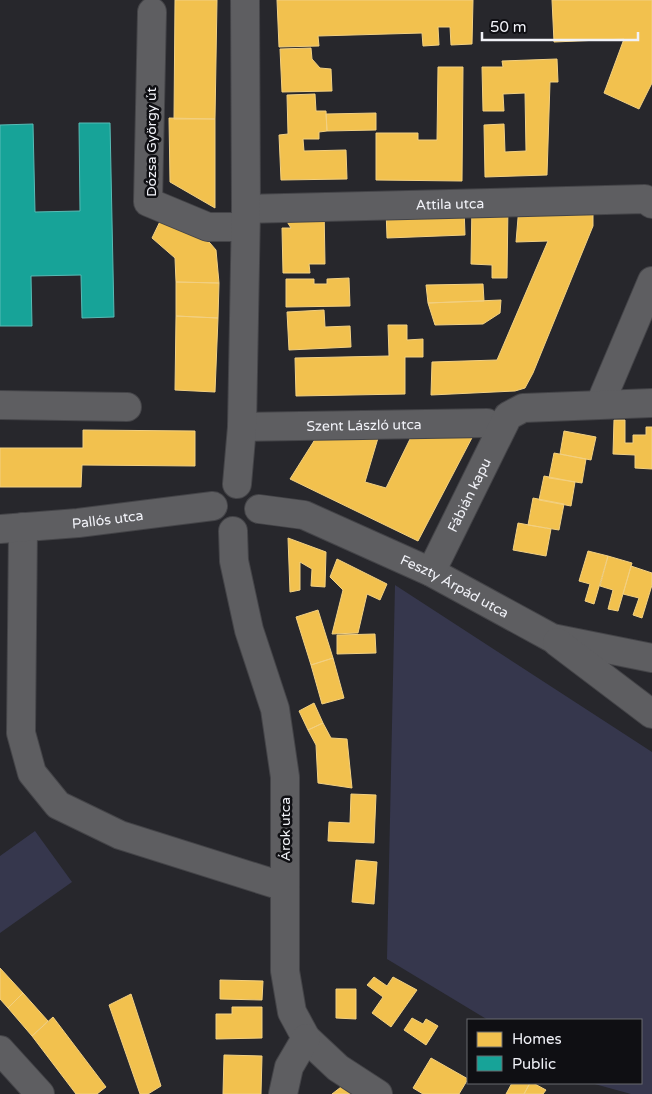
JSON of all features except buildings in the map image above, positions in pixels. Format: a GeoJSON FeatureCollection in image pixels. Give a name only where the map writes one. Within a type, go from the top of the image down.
{"type":"FeatureCollection","features":[{"type":"Feature","properties":{"kind":"street"},"geometry":{"type":"LineString","coordinates":[[237,484],[242,428],[245,218],[245,0]]}},
{"type":"Feature","properties":{"kind":"street","name":"Dózsa György út"},"geometry":{"type":"LineString","coordinates":[[152,12],[148,202],[208,227],[245,218]]}},
{"type":"Feature","properties":{"kind":"street","name":"Attila utca"},"geometry":{"type":"LineString","coordinates":[[245,218],[645,199],[652,204]]}},
{"type":"Feature","properties":{"kind":"street"},"geometry":{"type":"LineString","coordinates":[[600,404],[652,281]]}},
{"type":"Feature","properties":{"kind":"street","name":"Szent László utca"},"geometry":{"type":"LineString","coordinates":[[242,428],[498,420],[523,408],[652,403]]}},
{"type":"Feature","properties":{"kind":"street"},"geometry":{"type":"LineString","coordinates":[[0,405],[127,407]]}},
{"type":"Feature","properties":{"kind":"street","name":"Fábián kapu"},"geometry":{"type":"LineString","coordinates":[[431,572],[498,420]]}},
{"type":"Feature","properties":{"kind":"street"},"geometry":{"type":"LineString","coordinates":[[237,484],[253,492],[258,499],[259,508],[257,517],[252,525],[243,530],[233,531],[225,528],[218,522],[213,506],[220,490],[237,484]]}},
{"type":"Feature","properties":{"kind":"street","name":"Pallós utca"},"geometry":{"type":"LineString","coordinates":[[12,528],[125,518],[213,506]]}},
{"type":"Feature","properties":{"kind":"street","name":"Feszty Árpád utca"},"geometry":{"type":"LineString","coordinates":[[259,508],[304,515],[431,572],[552,638],[652,658]]}},
{"type":"Feature","properties":{"kind":"street"},"geometry":{"type":"LineString","coordinates":[[12,528],[21,733],[32,773],[58,805],[120,835],[285,887]]}},
{"type":"Feature","properties":{"kind":"street","name":"Árok utca"},"geometry":{"type":"LineString","coordinates":[[233,531],[234,561],[249,630],[275,709],[284,777],[285,971],[292,1012],[306,1038],[338,1068],[378,1094]]}},
{"type":"Feature","properties":{"kind":"street"},"geometry":{"type":"LineString","coordinates":[[552,638],[652,714]]}},
{"type":"Feature","properties":{"kind":"street"},"geometry":{"type":"LineString","coordinates":[[283,1094],[289,1067],[306,1038]]}},
{"type":"Feature","properties":{"kind":"street"},"geometry":{"type":"LineString","coordinates":[[0,1050],[40,1094]]}},
{"type":"Feature","properties":{"kind":"shaded area"},"geometry":{"type":"Polygon","coordinates":[[[395,585],[652,752],[652,1094],[631,1094],[595,1084],[642,1084],[642,1019],[486,1019],[387,959],[395,585]]]}},
{"type":"Feature","properties":{"kind":"shaded area"},"geometry":{"type":"Polygon","coordinates":[[[35,831],[72,882],[0,933],[0,856],[35,831]]]}}]}
